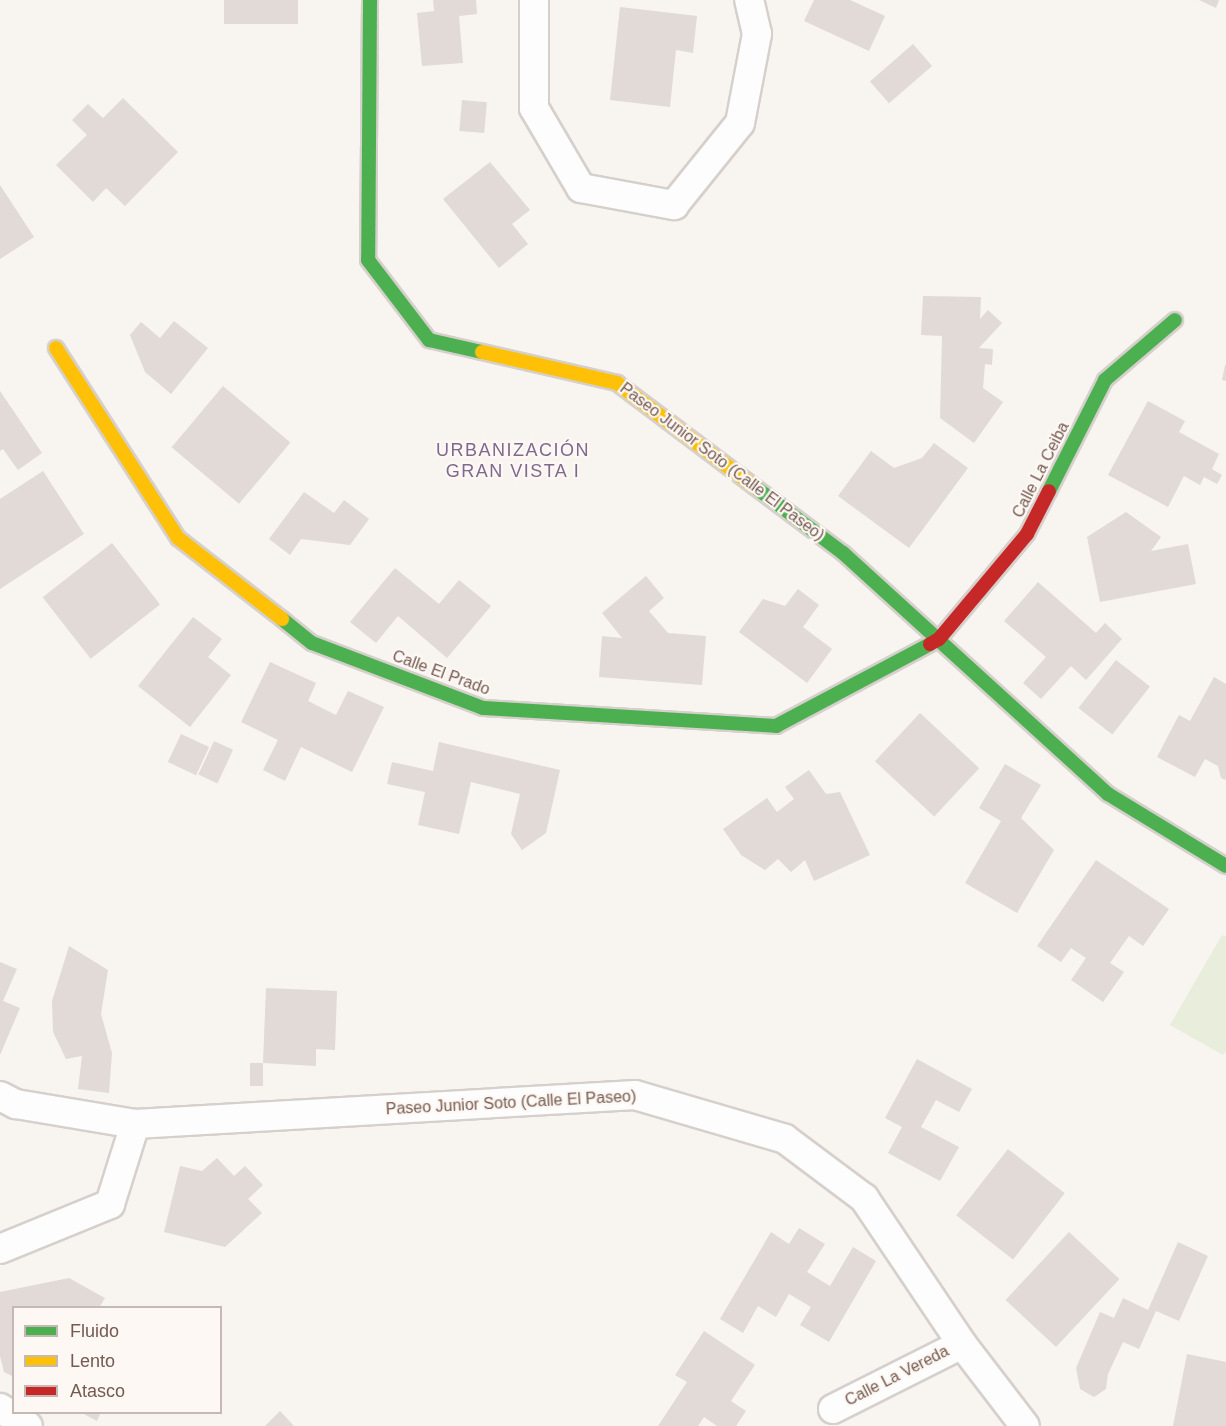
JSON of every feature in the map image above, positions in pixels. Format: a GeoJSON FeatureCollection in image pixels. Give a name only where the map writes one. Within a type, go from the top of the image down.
{"type":"FeatureCollection","features":[{"type":"Feature","properties":{"kind":"street","name":"Paseo Junior Soto (Calle El Paseo)"},"geometry":{"type":"LineString","coordinates":[[370,0],[368,260],[429,340],[617,383],[843,553],[1108,794],[1226,866]]}},
{"type":"Feature","properties":{"kind":"street"},"geometry":{"type":"LineString","coordinates":[[534,0],[534,108],[581,188],[674,205],[740,123],[757,34],[749,0]]}},
{"type":"Feature","properties":{"kind":"street","name":"Calle La Ceiba"},"geometry":{"type":"LineString","coordinates":[[939,639],[1027,534],[1105,380],[1175,320]]}},
{"type":"Feature","properties":{"kind":"street","name":"Calle El Prado"},"geometry":{"type":"LineString","coordinates":[[56,348],[178,538],[312,643],[483,708],[776,726],[939,639]]}},
{"type":"Feature","properties":{"kind":"street","name":"Paseo Junior Soto (Calle El Paseo)"},"geometry":{"type":"LineString","coordinates":[[0,1096],[16,1104],[135,1124],[635,1095],[785,1138],[864,1198],[962,1344],[1025,1426]]}},
{"type":"Feature","properties":{"kind":"street"},"geometry":{"type":"LineString","coordinates":[[0,1250],[110,1204],[135,1124]]}},
{"type":"Feature","properties":{"kind":"street","name":"Calle La Vereda"},"geometry":{"type":"LineString","coordinates":[[832,1408],[962,1344]]}},
{"type":"Feature","properties":{"kind":"street"},"geometry":{"type":"LineString","coordinates":[[0,1408],[28,1426]]}},
{"type":"Feature","properties":{"kind":"green space"},"geometry":{"type":"Polygon","coordinates":[[[1222,935],[1226,937],[1226,1051],[1223,1055],[1170,1025],[1222,935]]]}},
{"type":"Feature","properties":{"kind":"building"},"geometry":{"type":"Polygon","coordinates":[[[224,0],[298,0],[298,24],[224,24],[224,0]]]}},
{"type":"Feature","properties":{"kind":"building"},"geometry":{"type":"Polygon","coordinates":[[[433,0],[476,0],[477,14],[459,16],[463,63],[422,66],[417,13],[434,11],[433,0]]]}},
{"type":"Feature","properties":{"kind":"building"},"geometry":{"type":"Polygon","coordinates":[[[814,0],[850,0],[885,16],[869,51],[804,21],[814,0]]]}},
{"type":"Feature","properties":{"kind":"building"},"geometry":{"type":"Polygon","coordinates":[[[1199,0],[1219,0],[1216,8],[1199,0]]]}},
{"type":"Feature","properties":{"kind":"building"},"geometry":{"type":"Polygon","coordinates":[[[620,7],[697,16],[693,53],[676,50],[670,107],[610,100],[620,7]]]}},
{"type":"Feature","properties":{"kind":"building"},"geometry":{"type":"Polygon","coordinates":[[[913,44],[932,66],[889,103],[870,81],[913,44]]]}},
{"type":"Feature","properties":{"kind":"building"},"geometry":{"type":"Polygon","coordinates":[[[123,98],[178,152],[125,206],[106,188],[93,202],[56,165],[87,135],[72,120],[88,104],[103,118],[123,98]]]}},
{"type":"Feature","properties":{"kind":"building"},"geometry":{"type":"Polygon","coordinates":[[[462,100],[487,102],[484,133],[459,131],[462,100]]]}},
{"type":"Feature","properties":{"kind":"building"},"geometry":{"type":"Polygon","coordinates":[[[490,162],[530,210],[512,224],[528,244],[499,268],[443,199],[490,162]]]}},
{"type":"Feature","properties":{"kind":"building"},"geometry":{"type":"Polygon","coordinates":[[[0,185],[34,237],[0,259],[0,185]]]}},
{"type":"Feature","properties":{"kind":"building"},"geometry":{"type":"Polygon","coordinates":[[[923,296],[981,297],[980,319],[988,310],[1002,323],[979,348],[993,349],[992,365],[985,364],[983,388],[1003,402],[974,443],[940,418],[942,336],[921,335],[923,296]]]}},
{"type":"Feature","properties":{"kind":"building"},"geometry":{"type":"Polygon","coordinates":[[[174,321],[208,348],[171,394],[145,372],[130,335],[141,322],[160,338],[174,321]]]}},
{"type":"Feature","properties":{"kind":"building"},"geometry":{"type":"Polygon","coordinates":[[[1226,365],[1226,381],[1222,380],[1226,365]]]}},
{"type":"Feature","properties":{"kind":"building"},"geometry":{"type":"Polygon","coordinates":[[[223,386],[290,443],[239,504],[172,447],[223,386]]]}},
{"type":"Feature","properties":{"kind":"building"},"geometry":{"type":"Polygon","coordinates":[[[0,391],[42,453],[18,470],[3,449],[0,451],[0,391]]]}},
{"type":"Feature","properties":{"kind":"building"},"geometry":{"type":"Polygon","coordinates":[[[1148,401],[1185,421],[1179,432],[1219,454],[1212,469],[1222,475],[1217,484],[1204,477],[1200,485],[1184,476],[1168,507],[1108,475],[1148,401]]]}},
{"type":"Feature","properties":{"kind":"building"},"geometry":{"type":"Polygon","coordinates":[[[934,443],[968,468],[909,548],[838,496],[871,451],[894,468],[922,458],[934,443]]]}},
{"type":"Feature","properties":{"kind":"building"},"geometry":{"type":"Polygon","coordinates":[[[43,471],[84,534],[0,589],[0,499],[43,471]]]}},
{"type":"Feature","properties":{"kind":"building"},"geometry":{"type":"Polygon","coordinates":[[[304,492],[334,513],[344,500],[369,519],[350,545],[301,539],[290,555],[269,539],[304,492]]]}},
{"type":"Feature","properties":{"kind":"building"},"geometry":{"type":"Polygon","coordinates":[[[1126,512],[1161,537],[1151,551],[1188,544],[1196,584],[1100,602],[1087,537],[1126,512]]]}},
{"type":"Feature","properties":{"kind":"building"},"geometry":{"type":"Polygon","coordinates":[[[112,543],[160,604],[91,659],[43,597],[112,543]]]}},
{"type":"Feature","properties":{"kind":"building"},"geometry":{"type":"Polygon","coordinates":[[[395,568],[439,604],[459,580],[491,606],[447,658],[398,616],[376,643],[350,622],[395,568]]]}},
{"type":"Feature","properties":{"kind":"building"},"geometry":{"type":"Polygon","coordinates":[[[646,576],[664,598],[649,611],[668,633],[706,636],[702,685],[599,677],[602,636],[622,638],[602,613],[646,576]]]}},
{"type":"Feature","properties":{"kind":"building"},"geometry":{"type":"Polygon","coordinates":[[[1038,582],[1096,633],[1105,623],[1122,639],[1086,680],[1071,666],[1041,699],[1023,683],[1046,657],[1004,621],[1038,582]]]}},
{"type":"Feature","properties":{"kind":"building"},"geometry":{"type":"Polygon","coordinates":[[[798,589],[819,605],[803,627],[832,649],[807,683],[739,632],[763,599],[785,606],[798,589]]]}},
{"type":"Feature","properties":{"kind":"building"},"geometry":{"type":"Polygon","coordinates":[[[193,617],[222,639],[208,657],[231,675],[190,727],[138,686],[193,617]]]}},
{"type":"Feature","properties":{"kind":"building"},"geometry":{"type":"Polygon","coordinates":[[[1116,660],[1150,686],[1112,735],[1078,708],[1116,660]]]}},
{"type":"Feature","properties":{"kind":"building"},"geometry":{"type":"Polygon","coordinates":[[[270,662],[316,683],[308,701],[336,715],[348,691],[384,707],[352,772],[301,747],[285,781],[263,770],[278,740],[241,722],[270,662]]]}},
{"type":"Feature","properties":{"kind":"building"},"geometry":{"type":"Polygon","coordinates":[[[1214,677],[1226,684],[1226,780],[1221,778],[1218,766],[1205,759],[1195,777],[1157,757],[1179,715],[1190,721],[1214,677]]]}},
{"type":"Feature","properties":{"kind":"building"},"geometry":{"type":"Polygon","coordinates":[[[920,713],[979,768],[934,817],[875,761],[920,713]]]}},
{"type":"Feature","properties":{"kind":"building"},"geometry":{"type":"Polygon","coordinates":[[[181,734],[209,747],[196,775],[168,762],[181,734]]]}},
{"type":"Feature","properties":{"kind":"building"},"geometry":{"type":"Polygon","coordinates":[[[214,741],[233,750],[217,783],[198,775],[214,741]]]}},
{"type":"Feature","properties":{"kind":"building"},"geometry":{"type":"Polygon","coordinates":[[[439,742],[560,770],[546,833],[522,850],[511,834],[520,794],[471,782],[459,834],[418,825],[425,792],[387,784],[392,762],[433,771],[439,742]]]}},
{"type":"Feature","properties":{"kind":"building"},"geometry":{"type":"Polygon","coordinates":[[[1005,764],[1041,785],[1021,818],[1054,850],[1017,913],[965,883],[1001,821],[979,808],[1005,764]]]}},
{"type":"Feature","properties":{"kind":"building"},"geometry":{"type":"Polygon","coordinates":[[[809,770],[826,794],[840,792],[870,855],[814,881],[805,860],[791,872],[778,859],[765,870],[741,855],[723,829],[767,798],[777,812],[794,799],[785,787],[809,770]]]}},
{"type":"Feature","properties":{"kind":"building"},"geometry":{"type":"Polygon","coordinates":[[[1096,860],[1169,909],[1143,946],[1129,936],[1110,963],[1124,972],[1103,1002],[1071,980],[1086,958],[1071,948],[1061,962],[1037,946],[1096,860]]]}},
{"type":"Feature","properties":{"kind":"building"},"geometry":{"type":"Polygon","coordinates":[[[69,946],[108,970],[101,1014],[112,1053],[109,1093],[78,1089],[82,1056],[66,1059],[53,1032],[52,1001],[69,946]]]}},
{"type":"Feature","properties":{"kind":"building"},"geometry":{"type":"Polygon","coordinates":[[[0,962],[17,969],[3,1001],[20,1008],[0,1055],[0,962]]]}},
{"type":"Feature","properties":{"kind":"building"},"geometry":{"type":"Polygon","coordinates":[[[266,988],[337,991],[335,1050],[316,1049],[316,1066],[263,1063],[266,988]]]}},
{"type":"Feature","properties":{"kind":"building"},"geometry":{"type":"Polygon","coordinates":[[[917,1059],[972,1089],[959,1112],[936,1100],[921,1127],[959,1147],[940,1181],[888,1153],[902,1127],[885,1118],[917,1059]]]}},
{"type":"Feature","properties":{"kind":"building"},"geometry":{"type":"Polygon","coordinates":[[[250,1063],[263,1063],[263,1086],[250,1086],[250,1063]]]}},
{"type":"Feature","properties":{"kind":"building"},"geometry":{"type":"Polygon","coordinates":[[[1008,1149],[1065,1193],[1013,1260],[956,1215],[1008,1149]]]}},
{"type":"Feature","properties":{"kind":"building"},"geometry":{"type":"Polygon","coordinates":[[[217,1158],[234,1176],[245,1166],[263,1185],[248,1199],[262,1213],[225,1247],[164,1232],[180,1166],[202,1171],[217,1158]]]}},
{"type":"Feature","properties":{"kind":"building"},"geometry":{"type":"Polygon","coordinates":[[[799,1228],[825,1244],[807,1272],[830,1286],[853,1247],[876,1261],[829,1342],[800,1325],[811,1307],[789,1294],[776,1317],[758,1306],[743,1333],[720,1319],[771,1232],[789,1244],[799,1228]]]}},
{"type":"Feature","properties":{"kind":"building"},"geometry":{"type":"Polygon","coordinates":[[[1069,1232],[1119,1279],[1056,1347],[1006,1300],[1069,1232]]]}},
{"type":"Feature","properties":{"kind":"building"},"geometry":{"type":"Polygon","coordinates":[[[1178,1242],[1208,1256],[1179,1321],[1156,1311],[1139,1349],[1123,1342],[1108,1374],[1106,1389],[1094,1397],[1080,1389],[1076,1368],[1100,1312],[1114,1318],[1123,1298],[1148,1310],[1178,1242]]]}},
{"type":"Feature","properties":{"kind":"building"},"geometry":{"type":"Polygon","coordinates":[[[69,1278],[105,1298],[100,1306],[12,1306],[12,1376],[4,1372],[0,1356],[0,1292],[69,1278]]]}},
{"type":"Feature","properties":{"kind":"building"},"geometry":{"type":"Polygon","coordinates":[[[704,1331],[755,1365],[731,1401],[746,1411],[736,1426],[717,1426],[704,1417],[698,1426],[658,1426],[687,1382],[675,1375],[704,1331]]]}},
{"type":"Feature","properties":{"kind":"building"},"geometry":{"type":"Polygon","coordinates":[[[1187,1354],[1226,1362],[1226,1426],[1173,1426],[1187,1354]]]}},
{"type":"Feature","properties":{"kind":"building"},"geometry":{"type":"Polygon","coordinates":[[[280,1411],[294,1426],[265,1426],[280,1411]]]}},
{"type":"Feature","properties":{"kind":"building"},"geometry":{"type":"Polygon","coordinates":[[[84,1414],[100,1414],[97,1421],[84,1414]]]}},
{"type":"Feature","properties":{"kind":"traffic: fast"},"geometry":{"type":"LineString","coordinates":[[370,0],[368,260],[429,340],[482,352]]}},
{"type":"Feature","properties":{"kind":"traffic: fast"},"geometry":{"type":"LineString","coordinates":[[1049,491],[1105,380],[1175,320]]}},
{"type":"Feature","properties":{"kind":"traffic: fast"},"geometry":{"type":"LineString","coordinates":[[755,487],[843,553],[1108,794],[1226,866]]}},
{"type":"Feature","properties":{"kind":"traffic: fast"},"geometry":{"type":"LineString","coordinates":[[282,619],[312,643],[483,708],[776,726],[930,644]]}},
{"type":"Feature","properties":{"kind":"traffic: slow"},"geometry":{"type":"LineString","coordinates":[[56,348],[178,538],[282,619]]}},
{"type":"Feature","properties":{"kind":"traffic: slow"},"geometry":{"type":"LineString","coordinates":[[482,352],[617,383],[755,487]]}},
{"type":"Feature","properties":{"kind":"traffic: jam"},"geometry":{"type":"LineString","coordinates":[[930,644],[939,639],[1027,534],[1049,491]]}},
{"type":"Feature","properties":{"kind":"district","name":"URBANIZACIÓN GRAN VISTA I"},"geometry":{"type":"Point","coordinates":[513,461]}}]}
